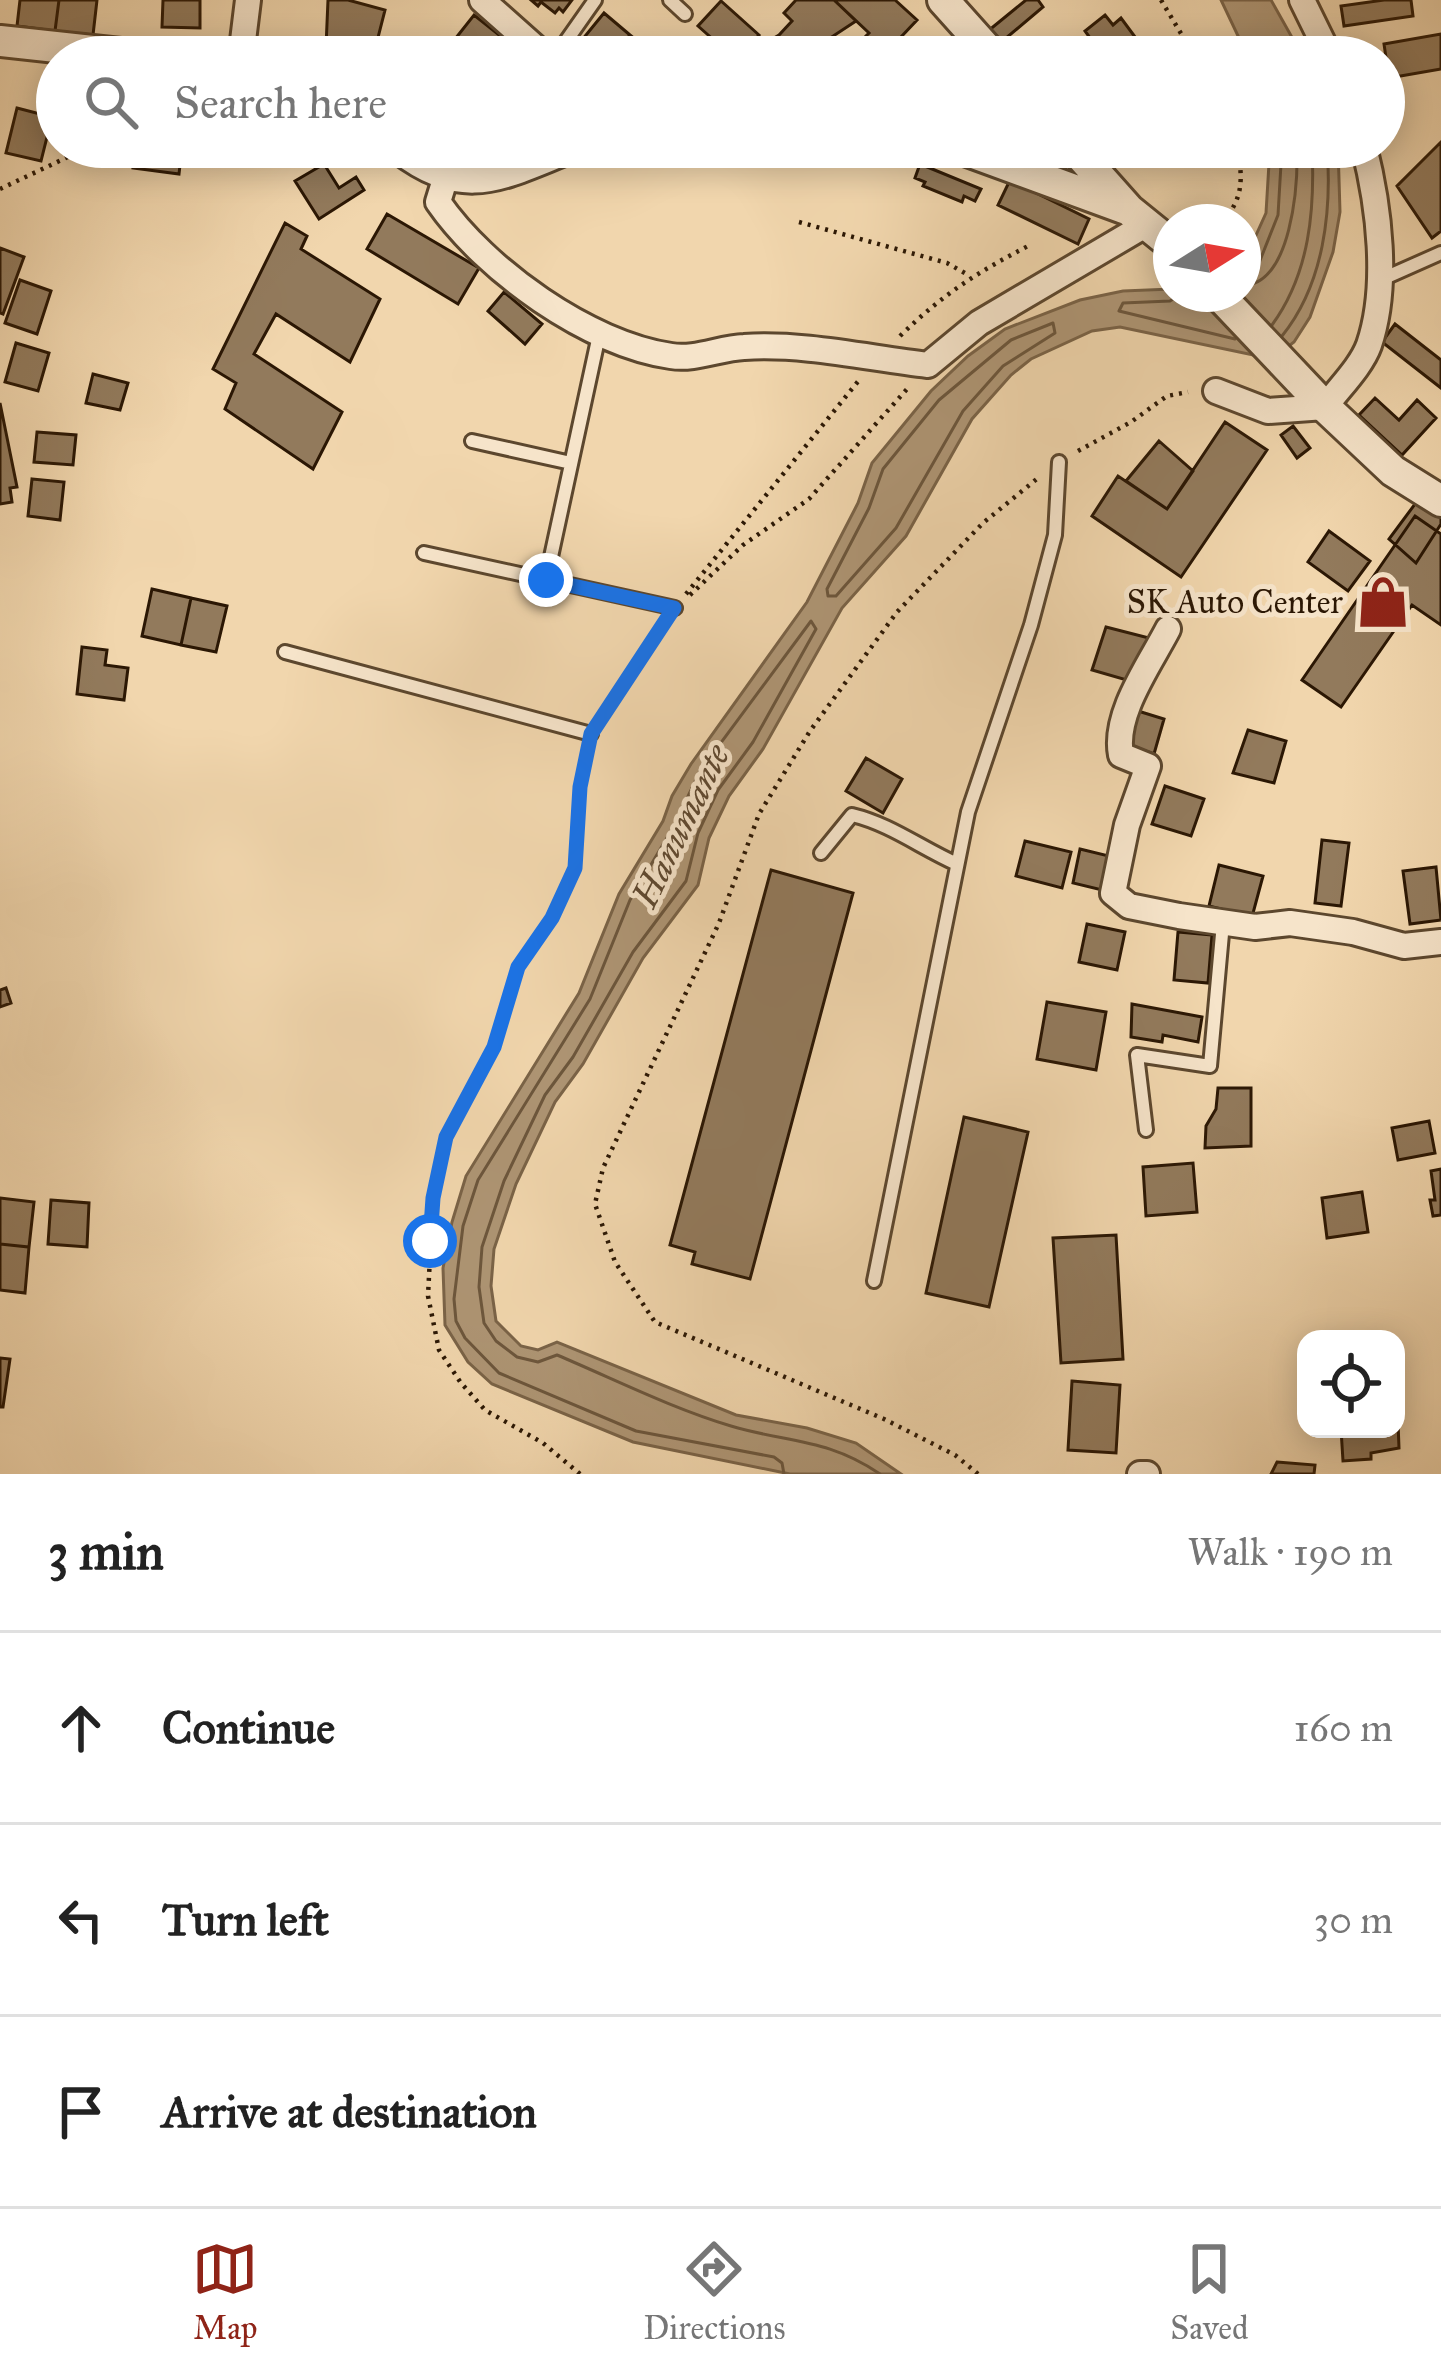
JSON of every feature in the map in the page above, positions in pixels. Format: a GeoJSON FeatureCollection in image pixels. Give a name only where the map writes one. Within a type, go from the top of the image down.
{"type":"FeatureCollection","features":[{"type":"Feature","properties":{"kind":"street"},"geometry":{"type":"LineString","coordinates":[[244,36],[248,0]]}},
{"type":"Feature","properties":{"kind":"street"},"geometry":{"type":"LineString","coordinates":[[482,0],[525,36]]}},
{"type":"Feature","properties":{"kind":"street"},"geometry":{"type":"LineString","coordinates":[[944,0],[976,36]]}},
{"type":"Feature","properties":{"kind":"street"},"geometry":{"type":"LineString","coordinates":[[1302,0],[1320,36]]}},
{"type":"Feature","properties":{"kind":"street"},"geometry":{"type":"LineString","coordinates":[[0,41],[36,45]]}},
{"type":"Feature","properties":{"kind":"street"},"geometry":{"type":"LineString","coordinates":[[426,168],[465,179],[497,176],[517,168]]}},
{"type":"Feature","properties":{"kind":"street"},"geometry":{"type":"LineString","coordinates":[[1008,168],[1149,226]]}},
{"type":"Feature","properties":{"kind":"street"},"geometry":{"type":"LineString","coordinates":[[1093,168],[1149,226]]}},
{"type":"Feature","properties":{"kind":"street"},"geometry":{"type":"LineString","coordinates":[[1216,391],[1268,411],[1318,400],[1368,348],[1379,280],[1375,196],[1369,168]]}},
{"type":"Feature","properties":{"kind":"street"},"geometry":{"type":"LineString","coordinates":[[446,176],[438,202],[483,257],[524,288],[600,332],[674,357],[742,347],[928,364],[979,323],[1149,226]]}},
{"type":"Feature","properties":{"kind":"street"},"geometry":{"type":"LineString","coordinates":[[1235,312],[1394,471],[1441,502]]}},
{"type":"Feature","properties":{"kind":"street"},"geometry":{"type":"LineString","coordinates":[[1168,628],[1130,705],[1118,742],[1121,755],[1148,766],[1127,825],[1113,892],[1129,906],[1255,927],[1290,923],[1353,932],[1404,946],[1441,942]]}},
{"type":"Feature","properties":{"kind":"lane"},"geometry":{"type":"LineString","coordinates":[[567,36],[595,0]]}},
{"type":"Feature","properties":{"kind":"lane"},"geometry":{"type":"LineString","coordinates":[[670,0],[686,14]]}},
{"type":"Feature","properties":{"kind":"lane"},"geometry":{"type":"LineString","coordinates":[[1379,280],[1441,253]]}},
{"type":"Feature","properties":{"kind":"lane"},"geometry":{"type":"LineString","coordinates":[[546,580],[600,332]]}},
{"type":"Feature","properties":{"kind":"lane"},"geometry":{"type":"LineString","coordinates":[[472,441],[571,464]]}},
{"type":"Feature","properties":{"kind":"lane"},"geometry":{"type":"LineString","coordinates":[[874,1281],[968,812],[1031,625],[1055,535],[1059,462]]}},
{"type":"Feature","properties":{"kind":"lane"},"geometry":{"type":"LineString","coordinates":[[424,553],[674,608]]}},
{"type":"Feature","properties":{"kind":"lane"},"geometry":{"type":"LineString","coordinates":[[285,652],[591,734]]}},
{"type":"Feature","properties":{"kind":"lane"},"geometry":{"type":"LineString","coordinates":[[821,853],[852,815],[880,821],[920,848],[958,864]]}},
{"type":"Feature","properties":{"kind":"lane"},"geometry":{"type":"LineString","coordinates":[[1146,1130],[1137,1055],[1210,1066],[1223,922]]}},
{"type":"Feature","properties":{"kind":"path"},"geometry":{"type":"LineString","coordinates":[[1161,0],[1182,36]]}},
{"type":"Feature","properties":{"kind":"path"},"geometry":{"type":"LineString","coordinates":[[0,189],[44,168]]}},
{"type":"Feature","properties":{"kind":"path"},"geometry":{"type":"LineString","coordinates":[[1233,204],[1244,178],[1242,168]]}},
{"type":"Feature","properties":{"kind":"path"},"geometry":{"type":"LineString","coordinates":[[800,222],[947,263],[970,276]]}},
{"type":"Feature","properties":{"kind":"path"},"geometry":{"type":"LineString","coordinates":[[580,1474],[543,1443],[484,1410],[439,1350],[428,1296],[433,1198],[446,1137],[494,1047],[518,967],[552,918],[575,868],[580,787],[591,734],[674,608],[876,358],[970,276],[1032,244]]}},
{"type":"Feature","properties":{"kind":"path"},"geometry":{"type":"LineString","coordinates":[[674,608],[743,545],[809,499],[928,364]]}},
{"type":"Feature","properties":{"kind":"path"},"geometry":{"type":"LineString","coordinates":[[979,1474],[955,1455],[884,1419],[655,1322],[614,1262],[595,1204],[603,1168],[719,923],[759,814],[810,731],[897,612],[983,523],[1059,462],[1167,396],[1216,391]]}},
{"type":"Feature","properties":{"kind":"water"},"geometry":{"type":"Polygon","coordinates":[[[1221,0],[1271,0],[1291,36],[1238,36],[1221,0]]]}},
{"type":"Feature","properties":{"kind":"water","name":"Hanumante"},"geometry":{"type":"Polygon","coordinates":[[[1269,168],[1339,168],[1340,212],[1333,252],[1310,317],[1294,342],[1281,352],[1258,356],[1120,327],[1092,331],[1031,359],[972,419],[906,536],[842,608],[763,749],[729,796],[709,838],[698,885],[643,958],[583,1064],[555,1102],[516,1184],[494,1249],[491,1286],[496,1321],[521,1346],[538,1350],[557,1342],[736,1415],[856,1443],[901,1474],[790,1474],[633,1442],[492,1384],[468,1362],[445,1325],[443,1268],[466,1176],[579,993],[619,894],[691,764],[807,602],[858,503],[872,463],[931,391],[1005,329],[1080,300],[1123,291],[1153,290],[1153,312],[1261,312],[1261,224],[1269,168]]]}},
{"type":"Feature","properties":{"kind":"building"},"geometry":{"type":"Polygon","coordinates":[[[20,0],[59,0],[55,31],[17,26],[20,0]]]}},
{"type":"Feature","properties":{"kind":"building"},"geometry":{"type":"Polygon","coordinates":[[[59,0],[97,0],[93,35],[55,31],[59,0]]]}},
{"type":"Feature","properties":{"kind":"building"},"geometry":{"type":"Polygon","coordinates":[[[163,0],[200,0],[200,28],[162,27],[163,0]]]}},
{"type":"Feature","properties":{"kind":"building"},"geometry":{"type":"Polygon","coordinates":[[[328,0],[385,10],[378,36],[326,36],[328,0]]]}},
{"type":"Feature","properties":{"kind":"building"},"geometry":{"type":"Polygon","coordinates":[[[531,0],[572,0],[563,12],[559,8],[555,13],[531,0]]]}},
{"type":"Feature","properties":{"kind":"building"},"geometry":{"type":"Polygon","coordinates":[[[796,0],[834,0],[856,21],[833,36],[777,36],[792,21],[784,13],[796,0]]]}},
{"type":"Feature","properties":{"kind":"building"},"geometry":{"type":"Polygon","coordinates":[[[834,0],[895,0],[917,20],[902,36],[866,36],[869,33],[834,0]]]}},
{"type":"Feature","properties":{"kind":"building"},"geometry":{"type":"Polygon","coordinates":[[[1026,0],[1038,0],[1043,7],[1009,36],[992,36],[988,31],[1026,0]]]}},
{"type":"Feature","properties":{"kind":"building"},"geometry":{"type":"Polygon","coordinates":[[[1411,0],[1413,16],[1344,26],[1341,6],[1411,0]]]}},
{"type":"Feature","properties":{"kind":"building"},"geometry":{"type":"Polygon","coordinates":[[[721,1],[759,35],[709,36],[698,26],[721,1]]]}},
{"type":"Feature","properties":{"kind":"building"},"geometry":{"type":"Polygon","coordinates":[[[604,13],[630,35],[629,36],[585,36],[604,13]]]}},
{"type":"Feature","properties":{"kind":"building"},"geometry":{"type":"Polygon","coordinates":[[[474,15],[500,36],[457,36],[474,15]]]}},
{"type":"Feature","properties":{"kind":"building"},"geometry":{"type":"Polygon","coordinates":[[[1105,15],[1113,25],[1121,18],[1134,36],[1089,36],[1085,31],[1105,15]]]}},
{"type":"Feature","properties":{"kind":"building"},"geometry":{"type":"Polygon","coordinates":[[[1441,34],[1441,69],[1405,75],[1405,40],[1441,34]]]}},
{"type":"Feature","properties":{"kind":"building"},"geometry":{"type":"Polygon","coordinates":[[[17,108],[36,113],[36,160],[6,153],[17,108]]]}},
{"type":"Feature","properties":{"kind":"building"},"geometry":{"type":"Polygon","coordinates":[[[1441,142],[1441,231],[1432,238],[1397,186],[1441,142]]]}},
{"type":"Feature","properties":{"kind":"building"},"geometry":{"type":"Polygon","coordinates":[[[133,168],[180,168],[179,174],[133,168]]]}},
{"type":"Feature","properties":{"kind":"building"},"geometry":{"type":"Polygon","coordinates":[[[326,168],[339,188],[356,177],[364,190],[319,219],[295,181],[326,168]]]}},
{"type":"Feature","properties":{"kind":"building"},"geometry":{"type":"Polygon","coordinates":[[[919,168],[930,168],[981,189],[975,201],[964,196],[962,202],[915,178],[919,168]]]}},
{"type":"Feature","properties":{"kind":"building"},"geometry":{"type":"Polygon","coordinates":[[[1010,180],[1089,219],[1078,244],[998,205],[1010,180]]]}},
{"type":"Feature","properties":{"kind":"building"},"geometry":{"type":"Polygon","coordinates":[[[387,214],[479,268],[458,304],[367,249],[387,214]]]}},
{"type":"Feature","properties":{"kind":"building"},"geometry":{"type":"Polygon","coordinates":[[[285,223],[307,236],[301,249],[380,299],[350,362],[276,314],[254,354],[342,412],[313,469],[225,409],[236,383],[213,369],[285,223]]]}},
{"type":"Feature","properties":{"kind":"building"},"geometry":{"type":"Polygon","coordinates":[[[0,248],[24,257],[3,314],[0,313],[0,248]]]}},
{"type":"Feature","properties":{"kind":"building"},"geometry":{"type":"Polygon","coordinates":[[[20,280],[51,291],[37,334],[5,323],[20,280]]]}},
{"type":"Feature","properties":{"kind":"building"},"geometry":{"type":"Polygon","coordinates":[[[504,292],[542,324],[525,344],[488,311],[504,292]]]}},
{"type":"Feature","properties":{"kind":"building"},"geometry":{"type":"Polygon","coordinates":[[[1395,324],[1441,360],[1441,388],[1382,342],[1395,324]]]}},
{"type":"Feature","properties":{"kind":"building"},"geometry":{"type":"Polygon","coordinates":[[[16,343],[49,353],[38,391],[5,382],[16,343]]]}},
{"type":"Feature","properties":{"kind":"building"},"geometry":{"type":"Polygon","coordinates":[[[93,374],[128,383],[120,410],[86,403],[93,374]]]}},
{"type":"Feature","properties":{"kind":"building"},"geometry":{"type":"Polygon","coordinates":[[[1375,398],[1399,420],[1417,400],[1436,418],[1402,455],[1359,415],[1375,398]]]}},
{"type":"Feature","properties":{"kind":"building"},"geometry":{"type":"Polygon","coordinates":[[[0,403],[17,487],[10,488],[12,502],[0,504],[0,403]]]}},
{"type":"Feature","properties":{"kind":"building"},"geometry":{"type":"Polygon","coordinates":[[[1225,422],[1267,450],[1181,577],[1092,516],[1118,476],[1167,509],[1225,422]]]}},
{"type":"Feature","properties":{"kind":"building"},"geometry":{"type":"Polygon","coordinates":[[[1293,426],[1310,448],[1297,458],[1281,435],[1293,426]]]}},
{"type":"Feature","properties":{"kind":"building"},"geometry":{"type":"Polygon","coordinates":[[[37,432],[76,435],[73,465],[34,462],[37,432]]]}},
{"type":"Feature","properties":{"kind":"building"},"geometry":{"type":"Polygon","coordinates":[[[1159,441],[1193,471],[1167,509],[1126,481],[1159,441]]]}},
{"type":"Feature","properties":{"kind":"building"},"geometry":{"type":"Polygon","coordinates":[[[32,479],[64,482],[60,520],[28,516],[32,479]]]}},
{"type":"Feature","properties":{"kind":"building"},"geometry":{"type":"Polygon","coordinates":[[[1418,500],[1441,516],[1441,524],[1416,563],[1389,539],[1418,500]]]}},
{"type":"Feature","properties":{"kind":"building"},"geometry":{"type":"Polygon","coordinates":[[[1415,516],[1441,534],[1441,625],[1412,605],[1341,707],[1302,680],[1415,516]]]}},
{"type":"Feature","properties":{"kind":"building"},"geometry":{"type":"Polygon","coordinates":[[[1329,531],[1370,561],[1348,591],[1308,562],[1329,531]]]}},
{"type":"Feature","properties":{"kind":"building"},"geometry":{"type":"Polygon","coordinates":[[[152,589],[191,598],[181,645],[142,636],[152,589]]]}},
{"type":"Feature","properties":{"kind":"building"},"geometry":{"type":"Polygon","coordinates":[[[191,598],[227,606],[216,652],[181,645],[191,598]]]}},
{"type":"Feature","properties":{"kind":"building"},"geometry":{"type":"Polygon","coordinates":[[[1106,627],[1149,638],[1130,681],[1092,670],[1106,627]]]}},
{"type":"Feature","properties":{"kind":"building"},"geometry":{"type":"Polygon","coordinates":[[[82,647],[107,650],[105,665],[128,668],[124,700],[77,694],[82,647]]]}},
{"type":"Feature","properties":{"kind":"building"},"geometry":{"type":"Polygon","coordinates":[[[1138,711],[1164,719],[1154,754],[1128,745],[1138,711]]]}},
{"type":"Feature","properties":{"kind":"building"},"geometry":{"type":"Polygon","coordinates":[[[1248,730],[1286,741],[1274,783],[1233,773],[1248,730]]]}},
{"type":"Feature","properties":{"kind":"building"},"geometry":{"type":"Polygon","coordinates":[[[866,758],[902,779],[883,813],[846,791],[866,758]]]}},
{"type":"Feature","properties":{"kind":"building"},"geometry":{"type":"Polygon","coordinates":[[[1165,786],[1204,799],[1191,836],[1152,824],[1165,786]]]}},
{"type":"Feature","properties":{"kind":"building"},"geometry":{"type":"Polygon","coordinates":[[[1322,840],[1349,843],[1341,906],[1315,903],[1322,840]]]}},
{"type":"Feature","properties":{"kind":"building"},"geometry":{"type":"Polygon","coordinates":[[[1025,841],[1071,852],[1062,888],[1016,876],[1025,841]]]}},
{"type":"Feature","properties":{"kind":"building"},"geometry":{"type":"Polygon","coordinates":[[[1080,849],[1109,856],[1102,890],[1073,883],[1080,849]]]}},
{"type":"Feature","properties":{"kind":"building"},"geometry":{"type":"Polygon","coordinates":[[[1219,865],[1263,876],[1252,917],[1209,906],[1219,865]]]}},
{"type":"Feature","properties":{"kind":"building"},"geometry":{"type":"Polygon","coordinates":[[[1436,867],[1441,920],[1410,924],[1403,871],[1436,867]]]}},
{"type":"Feature","properties":{"kind":"building"},"geometry":{"type":"Polygon","coordinates":[[[771,870],[853,893],[750,1279],[692,1264],[695,1252],[670,1245],[771,870]]]}},
{"type":"Feature","properties":{"kind":"building"},"geometry":{"type":"Polygon","coordinates":[[[1087,924],[1125,932],[1117,970],[1079,962],[1087,924]]]}},
{"type":"Feature","properties":{"kind":"building"},"geometry":{"type":"Polygon","coordinates":[[[1178,932],[1212,935],[1208,983],[1174,980],[1178,932]]]}},
{"type":"Feature","properties":{"kind":"building"},"geometry":{"type":"Polygon","coordinates":[[[6,988],[11,1003],[0,1007],[0,990],[6,988]]]}},
{"type":"Feature","properties":{"kind":"building"},"geometry":{"type":"Polygon","coordinates":[[[1047,1002],[1106,1012],[1096,1070],[1037,1059],[1047,1002]]]}},
{"type":"Feature","properties":{"kind":"building"},"geometry":{"type":"Polygon","coordinates":[[[1132,1004],[1202,1017],[1198,1042],[1163,1035],[1162,1042],[1131,1037],[1132,1004]]]}},
{"type":"Feature","properties":{"kind":"building"},"geometry":{"type":"Polygon","coordinates":[[[1218,1088],[1251,1088],[1251,1146],[1205,1148],[1206,1126],[1216,1109],[1218,1088]]]}},
{"type":"Feature","properties":{"kind":"building"},"geometry":{"type":"Polygon","coordinates":[[[964,1117],[1028,1132],[989,1307],[926,1293],[964,1117]]]}},
{"type":"Feature","properties":{"kind":"building"},"geometry":{"type":"Polygon","coordinates":[[[1429,1121],[1435,1153],[1398,1160],[1392,1128],[1429,1121]]]}},
{"type":"Feature","properties":{"kind":"building"},"geometry":{"type":"Polygon","coordinates":[[[1193,1163],[1197,1212],[1146,1216],[1143,1167],[1193,1163]]]}},
{"type":"Feature","properties":{"kind":"building"},"geometry":{"type":"Polygon","coordinates":[[[1441,1169],[1441,1215],[1433,1216],[1431,1171],[1441,1169]]]}},
{"type":"Feature","properties":{"kind":"building"},"geometry":{"type":"Polygon","coordinates":[[[1362,1192],[1368,1232],[1327,1238],[1322,1198],[1362,1192]]]}},
{"type":"Feature","properties":{"kind":"building"},"geometry":{"type":"Polygon","coordinates":[[[0,1198],[34,1202],[29,1247],[0,1244],[0,1198]]]}},
{"type":"Feature","properties":{"kind":"building"},"geometry":{"type":"Polygon","coordinates":[[[51,1200],[89,1203],[87,1247],[48,1244],[51,1200]]]}},
{"type":"Feature","properties":{"kind":"building"},"geometry":{"type":"Polygon","coordinates":[[[1116,1235],[1123,1359],[1061,1363],[1053,1238],[1116,1235]]]}},
{"type":"Feature","properties":{"kind":"building"},"geometry":{"type":"Polygon","coordinates":[[[0,1244],[29,1247],[25,1293],[0,1290],[0,1244]]]}},
{"type":"Feature","properties":{"kind":"building"},"geometry":{"type":"Polygon","coordinates":[[[0,1358],[10,1359],[3,1407],[0,1407],[0,1358]]]}},
{"type":"Feature","properties":{"kind":"building"},"geometry":{"type":"Polygon","coordinates":[[[1072,1381],[1120,1385],[1116,1453],[1068,1450],[1072,1381]]]}},
{"type":"Feature","properties":{"kind":"building"},"geometry":{"type":"Polygon","coordinates":[[[1342,1438],[1399,1438],[1399,1448],[1371,1453],[1371,1459],[1343,1461],[1342,1438]]]}},
{"type":"Feature","properties":{"kind":"building"},"geometry":{"type":"Polygon","coordinates":[[[1277,1462],[1315,1465],[1314,1474],[1271,1474],[1277,1462]]]}},
{"type":"Feature","properties":{"kind":"place","name":"SK Auto Center"},"geometry":{"type":"Point","coordinates":[1383,602]}},
{"type":"Feature","properties":{"kind":"route"},"geometry":{"type":"LineString","coordinates":[[430,1241],[446,1137],[494,1047],[518,967],[552,918],[575,868],[580,787],[591,734],[674,608],[546,580]]}}]}
